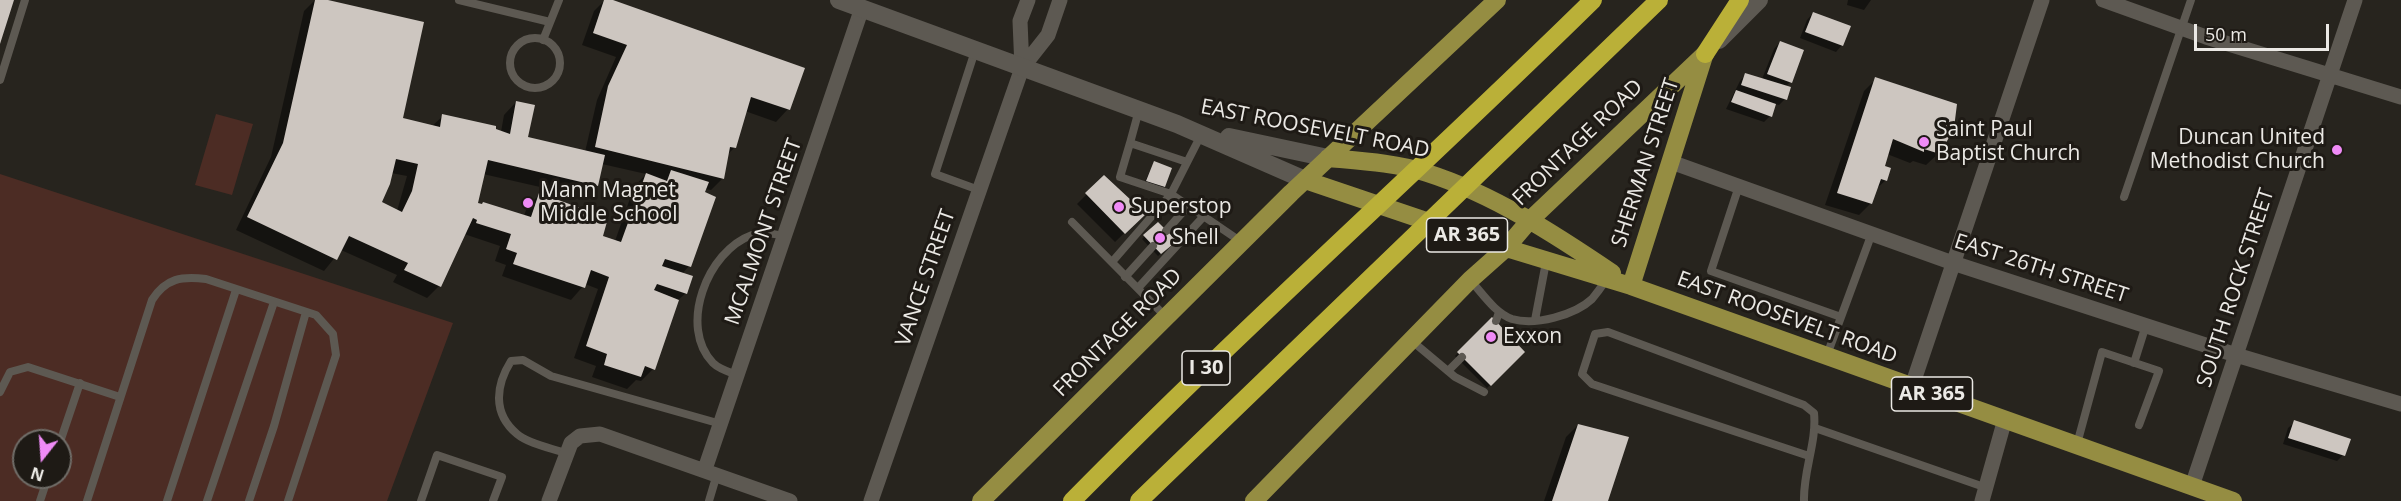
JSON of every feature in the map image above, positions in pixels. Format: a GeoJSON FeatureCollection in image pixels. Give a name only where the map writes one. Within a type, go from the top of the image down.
{"type":"FeatureCollection","features":[{"type":"Feature","properties":{"kind":"highway","name":"I 30"},"geometry":{"type":"LineString","coordinates":[[1072,501],[1156,415],[1456,135],[1593,0]]}},
{"type":"Feature","properties":{"kind":"highway","name":"I 30"},"geometry":{"type":"LineString","coordinates":[[1139,501],[1391,257],[1501,155],[1659,0]]}},
{"type":"Feature","properties":{"kind":"highway"},"geometry":{"type":"LineString","coordinates":[[1705,54],[1740,0]]}},
{"type":"Feature","properties":{"kind":"main road","name":"EAST ROOSEVELT ROAD"},"geometry":{"type":"LineString","coordinates":[[839,0],[1177,124],[1305,180],[1506,248],[1609,275]]}},
{"type":"Feature","properties":{"kind":"main road","name":"FRONTAGE ROAD"},"geometry":{"type":"LineString","coordinates":[[981,501],[1241,242],[1497,0]]}},
{"type":"Feature","properties":{"kind":"main road","name":"FRONTAGE ROAD"},"geometry":{"type":"LineString","coordinates":[[1254,501],[1470,280],[1506,248],[1529,221],[1759,0]]}},
{"type":"Feature","properties":{"kind":"main road","name":"SHERMAN STREET"},"geometry":{"type":"LineString","coordinates":[[1631,286],[1705,54]]}},
{"type":"Feature","properties":{"kind":"main road","name":"EAST ROOSEVELT ROAD"},"geometry":{"type":"LineString","coordinates":[[1177,124],[1328,158],[1391,165],[1427,173],[1478,193],[1529,221],[1609,275],[1631,286],[2233,501]]}},
{"type":"Feature","properties":{"kind":"street","name":"VANCE STREET"},"geometry":{"type":"LineString","coordinates":[[1022,68],[1020,21],[1028,0]]}},
{"type":"Feature","properties":{"kind":"street","name":"VANCE STREET"},"geometry":{"type":"LineString","coordinates":[[870,501],[1022,68],[1048,34],[1060,0]]}},
{"type":"Feature","properties":{"kind":"street"},"geometry":{"type":"LineString","coordinates":[[1912,386],[2042,0]]}},
{"type":"Feature","properties":{"kind":"street"},"geometry":{"type":"LineString","coordinates":[[2103,0],[2181,28],[2401,97]]}},
{"type":"Feature","properties":{"kind":"street","name":"SOUTH ROCK STREET"},"geometry":{"type":"LineString","coordinates":[[2192,486],[2355,0]]}},
{"type":"Feature","properties":{"kind":"street","name":"MCALMONT STREET"},"geometry":{"type":"LineString","coordinates":[[711,472],[721,424],[862,8]]}},
{"type":"Feature","properties":{"kind":"street","name":"EAST 26TH STREET"},"geometry":{"type":"LineString","coordinates":[[1671,162],[1953,263],[2236,355],[2401,404]]}},
{"type":"Feature","properties":{"kind":"street"},"geometry":{"type":"LineString","coordinates":[[1983,494],[2005,419]]}},
{"type":"Feature","properties":{"kind":"street"},"geometry":{"type":"LineString","coordinates":[[549,501],[565,453],[580,436],[600,434],[790,501]]}},
{"type":"Feature","properties":{"kind":"lane"},"geometry":{"type":"LineString","coordinates":[[0,80],[25,0]]}},
{"type":"Feature","properties":{"kind":"lane"},"geometry":{"type":"LineString","coordinates":[[459,0],[550,22]]}},
{"type":"Feature","properties":{"kind":"lane"},"geometry":{"type":"LineString","coordinates":[[543,40],[559,0]]}},
{"type":"Feature","properties":{"kind":"lane"},"geometry":{"type":"LineString","coordinates":[[2124,197],[2191,0]]}},
{"type":"Feature","properties":{"kind":"lane"},"geometry":{"type":"LineString","coordinates":[[526,40],[543,40],[556,49],[560,63],[559,71],[556,78],[543,87],[528,87],[514,77],[511,60],[519,45],[526,40]]}},
{"type":"Feature","properties":{"kind":"lane"},"geometry":{"type":"LineString","coordinates":[[975,51],[935,174],[979,190]]}},
{"type":"Feature","properties":{"kind":"lane"},"geometry":{"type":"LineString","coordinates":[[1139,110],[1120,177],[1171,194],[1241,242]]}},
{"type":"Feature","properties":{"kind":"lane"},"geometry":{"type":"LineString","coordinates":[[1112,262],[1171,194],[1202,134]]}},
{"type":"Feature","properties":{"kind":"lane"},"geometry":{"type":"LineString","coordinates":[[1130,143],[1187,162]]}},
{"type":"Feature","properties":{"kind":"lane"},"geometry":{"type":"LineString","coordinates":[[1739,186],[1711,271],[1841,317]]}},
{"type":"Feature","properties":{"kind":"lane"},"geometry":{"type":"LineString","coordinates":[[1166,231],[1189,205]]}},
{"type":"Feature","properties":{"kind":"lane"},"geometry":{"type":"LineString","coordinates":[[1138,288],[1204,216]]}},
{"type":"Feature","properties":{"kind":"lane"},"geometry":{"type":"LineString","coordinates":[[1072,222],[1166,317]]}},
{"type":"Feature","properties":{"kind":"lane"},"geometry":{"type":"LineString","coordinates":[[737,375],[716,366],[705,351],[698,311],[701,294],[711,267],[719,257],[739,241],[753,234],[766,233],[784,236]]}},
{"type":"Feature","properties":{"kind":"lane"},"geometry":{"type":"LineString","coordinates":[[1827,356],[1872,233]]}},
{"type":"Feature","properties":{"kind":"lane"},"geometry":{"type":"LineString","coordinates":[[1125,277],[1153,246]]}},
{"type":"Feature","properties":{"kind":"lane"},"geometry":{"type":"LineString","coordinates":[[1535,320],[1546,260]]}},
{"type":"Feature","properties":{"kind":"lane"},"geometry":{"type":"LineString","coordinates":[[1470,280],[1499,312],[1513,319],[1535,320],[1571,312],[1591,300],[1609,275]]}},
{"type":"Feature","properties":{"kind":"lane"},"geometry":{"type":"LineString","coordinates":[[87,501],[152,300],[158,290],[168,281],[192,277],[206,279],[316,315],[329,326],[336,341],[336,355],[288,501]]}},
{"type":"Feature","properties":{"kind":"lane"},"geometry":{"type":"LineString","coordinates":[[167,501],[236,290]]}},
{"type":"Feature","properties":{"kind":"lane"},"geometry":{"type":"LineString","coordinates":[[207,501],[274,302]]}},
{"type":"Feature","properties":{"kind":"lane"},"geometry":{"type":"LineString","coordinates":[[249,501],[274,426],[306,312]]}},
{"type":"Feature","properties":{"kind":"lane"},"geometry":{"type":"LineString","coordinates":[[1496,321],[1499,312]]}},
{"type":"Feature","properties":{"kind":"lane"},"geometry":{"type":"LineString","coordinates":[[2134,363],[2146,325]]}},
{"type":"Feature","properties":{"kind":"lane"},"geometry":{"type":"LineString","coordinates":[[1804,501],[1804,480],[1815,428],[1814,413],[1804,405],[1608,332],[1595,334],[1582,374],[1592,384],[1809,456]]}},
{"type":"Feature","properties":{"kind":"lane"},"geometry":{"type":"LineString","coordinates":[[1411,340],[1448,371],[1484,392]]}},
{"type":"Feature","properties":{"kind":"lane"},"geometry":{"type":"LineString","coordinates":[[2076,445],[2102,352],[2159,371],[2139,425]]}},
{"type":"Feature","properties":{"kind":"lane"},"geometry":{"type":"LineString","coordinates":[[1448,371],[1461,357]]}},
{"type":"Feature","properties":{"kind":"lane"},"geometry":{"type":"LineString","coordinates":[[565,453],[517,434],[504,418],[498,397],[500,379],[511,361],[523,360],[551,376],[721,424]]}},
{"type":"Feature","properties":{"kind":"lane"},"geometry":{"type":"LineString","coordinates":[[0,392],[10,372],[28,367],[120,396]]}},
{"type":"Feature","properties":{"kind":"lane"},"geometry":{"type":"LineString","coordinates":[[64,429],[80,383]]}},
{"type":"Feature","properties":{"kind":"lane"},"geometry":{"type":"LineString","coordinates":[[1815,428],[1983,494]]}},
{"type":"Feature","properties":{"kind":"lane"},"geometry":{"type":"LineString","coordinates":[[421,501],[437,455],[502,477],[493,501]]}},
{"type":"Feature","properties":{"kind":"lane"},"geometry":{"type":"LineString","coordinates":[[709,501],[711,472]]}},
{"type":"Feature","properties":{"kind":"shaded area"},"geometry":{"type":"Polygon","coordinates":[[[216,114],[253,124],[232,195],[195,185],[216,114]]]}},
{"type":"Feature","properties":{"kind":"shaded area"},"geometry":{"type":"Polygon","coordinates":[[[0,174],[453,323],[387,501],[0,501],[0,174]]]}},
{"type":"Feature","properties":{"kind":"building"},"geometry":{"type":"Polygon","coordinates":[[[0,0],[14,0],[0,44],[0,0]]]}},
{"type":"Feature","properties":{"kind":"building"},"geometry":{"type":"Polygon","coordinates":[[[315,0],[328,0],[424,22],[403,118],[440,127],[442,114],[496,126],[496,129],[510,134],[516,101],[535,105],[528,137],[605,155],[598,186],[488,160],[478,203],[483,202],[531,217],[539,193],[608,218],[603,236],[621,242],[646,173],[667,181],[671,170],[709,182],[705,192],[716,197],[691,267],[665,259],[662,266],[693,276],[687,294],[657,284],[654,290],[679,300],[655,370],[645,366],[641,377],[604,365],[607,354],[586,346],[609,277],[591,270],[585,288],[513,264],[517,253],[506,249],[511,234],[476,223],[477,220],[473,218],[441,287],[404,270],[408,263],[349,236],[337,260],[247,217],[283,143],[315,0]],[[396,159],[390,184],[382,202],[402,212],[412,191],[418,164],[396,159]]]}},
{"type":"Feature","properties":{"kind":"building"},"geometry":{"type":"Polygon","coordinates":[[[604,0],[613,0],[805,68],[790,110],[751,97],[736,148],[730,147],[724,179],[595,147],[608,86],[627,45],[593,33],[604,0]]]}},
{"type":"Feature","properties":{"kind":"building"},"geometry":{"type":"Polygon","coordinates":[[[1813,12],[1851,26],[1843,46],[1805,32],[1813,12]]]}},
{"type":"Feature","properties":{"kind":"building"},"geometry":{"type":"Polygon","coordinates":[[[1780,41],[1804,50],[1792,83],[1767,74],[1780,41]]]}},
{"type":"Feature","properties":{"kind":"building"},"geometry":{"type":"Polygon","coordinates":[[[1745,73],[1791,87],[1787,100],[1741,85],[1745,73]]]}},
{"type":"Feature","properties":{"kind":"building","name":"Saint Paul Baptist Church"},"geometry":{"type":"Polygon","coordinates":[[[1875,77],[1957,104],[1954,128],[1940,154],[1924,149],[1924,152],[1893,139],[1885,166],[1891,168],[1887,181],[1881,179],[1872,204],[1837,193],[1875,77]]]}},
{"type":"Feature","properties":{"kind":"building"},"geometry":{"type":"Polygon","coordinates":[[[1736,90],[1776,104],[1772,117],[1731,102],[1736,90]]]}},
{"type":"Feature","properties":{"kind":"building","name":"Shell"},"geometry":{"type":"Polygon","coordinates":[[[1154,161],[1172,168],[1165,187],[1146,181],[1154,161]]]}},
{"type":"Feature","properties":{"kind":"building","name":"Superstop"},"geometry":{"type":"Polygon","coordinates":[[[1104,175],[1146,214],[1125,234],[1085,193],[1104,175]]]}},
{"type":"Feature","properties":{"kind":"building","name":"Shell"},"geometry":{"type":"Polygon","coordinates":[[[1158,222],[1177,241],[1161,254],[1143,235],[1158,222]]]}},
{"type":"Feature","properties":{"kind":"building","name":"Exxon"},"geometry":{"type":"Polygon","coordinates":[[[1492,317],[1525,352],[1491,386],[1457,352],[1492,317]]]}},
{"type":"Feature","properties":{"kind":"building"},"geometry":{"type":"Polygon","coordinates":[[[2294,420],[2351,439],[2345,456],[2288,438],[2294,420]]]}},
{"type":"Feature","properties":{"kind":"building"},"geometry":{"type":"Polygon","coordinates":[[[1578,424],[1629,437],[1608,501],[1552,501],[1578,424]]]}},
{"type":"Feature","properties":{"kind":"place","name":"Saint Paul Baptist Church"},"geometry":{"type":"Point","coordinates":[1924,142]}},
{"type":"Feature","properties":{"kind":"place","name":"Duncan United Methodist Church"},"geometry":{"type":"Point","coordinates":[2337,150]}},
{"type":"Feature","properties":{"kind":"place","name":"Mann Magnet Middle School"},"geometry":{"type":"Point","coordinates":[528,203]}},
{"type":"Feature","properties":{"kind":"place","name":"Superstop"},"geometry":{"type":"Point","coordinates":[1119,207]}},
{"type":"Feature","properties":{"kind":"place","name":"Shell"},"geometry":{"type":"Point","coordinates":[1160,238]}},
{"type":"Feature","properties":{"kind":"place","name":"Exxon"},"geometry":{"type":"Point","coordinates":[1491,337]}}]}
